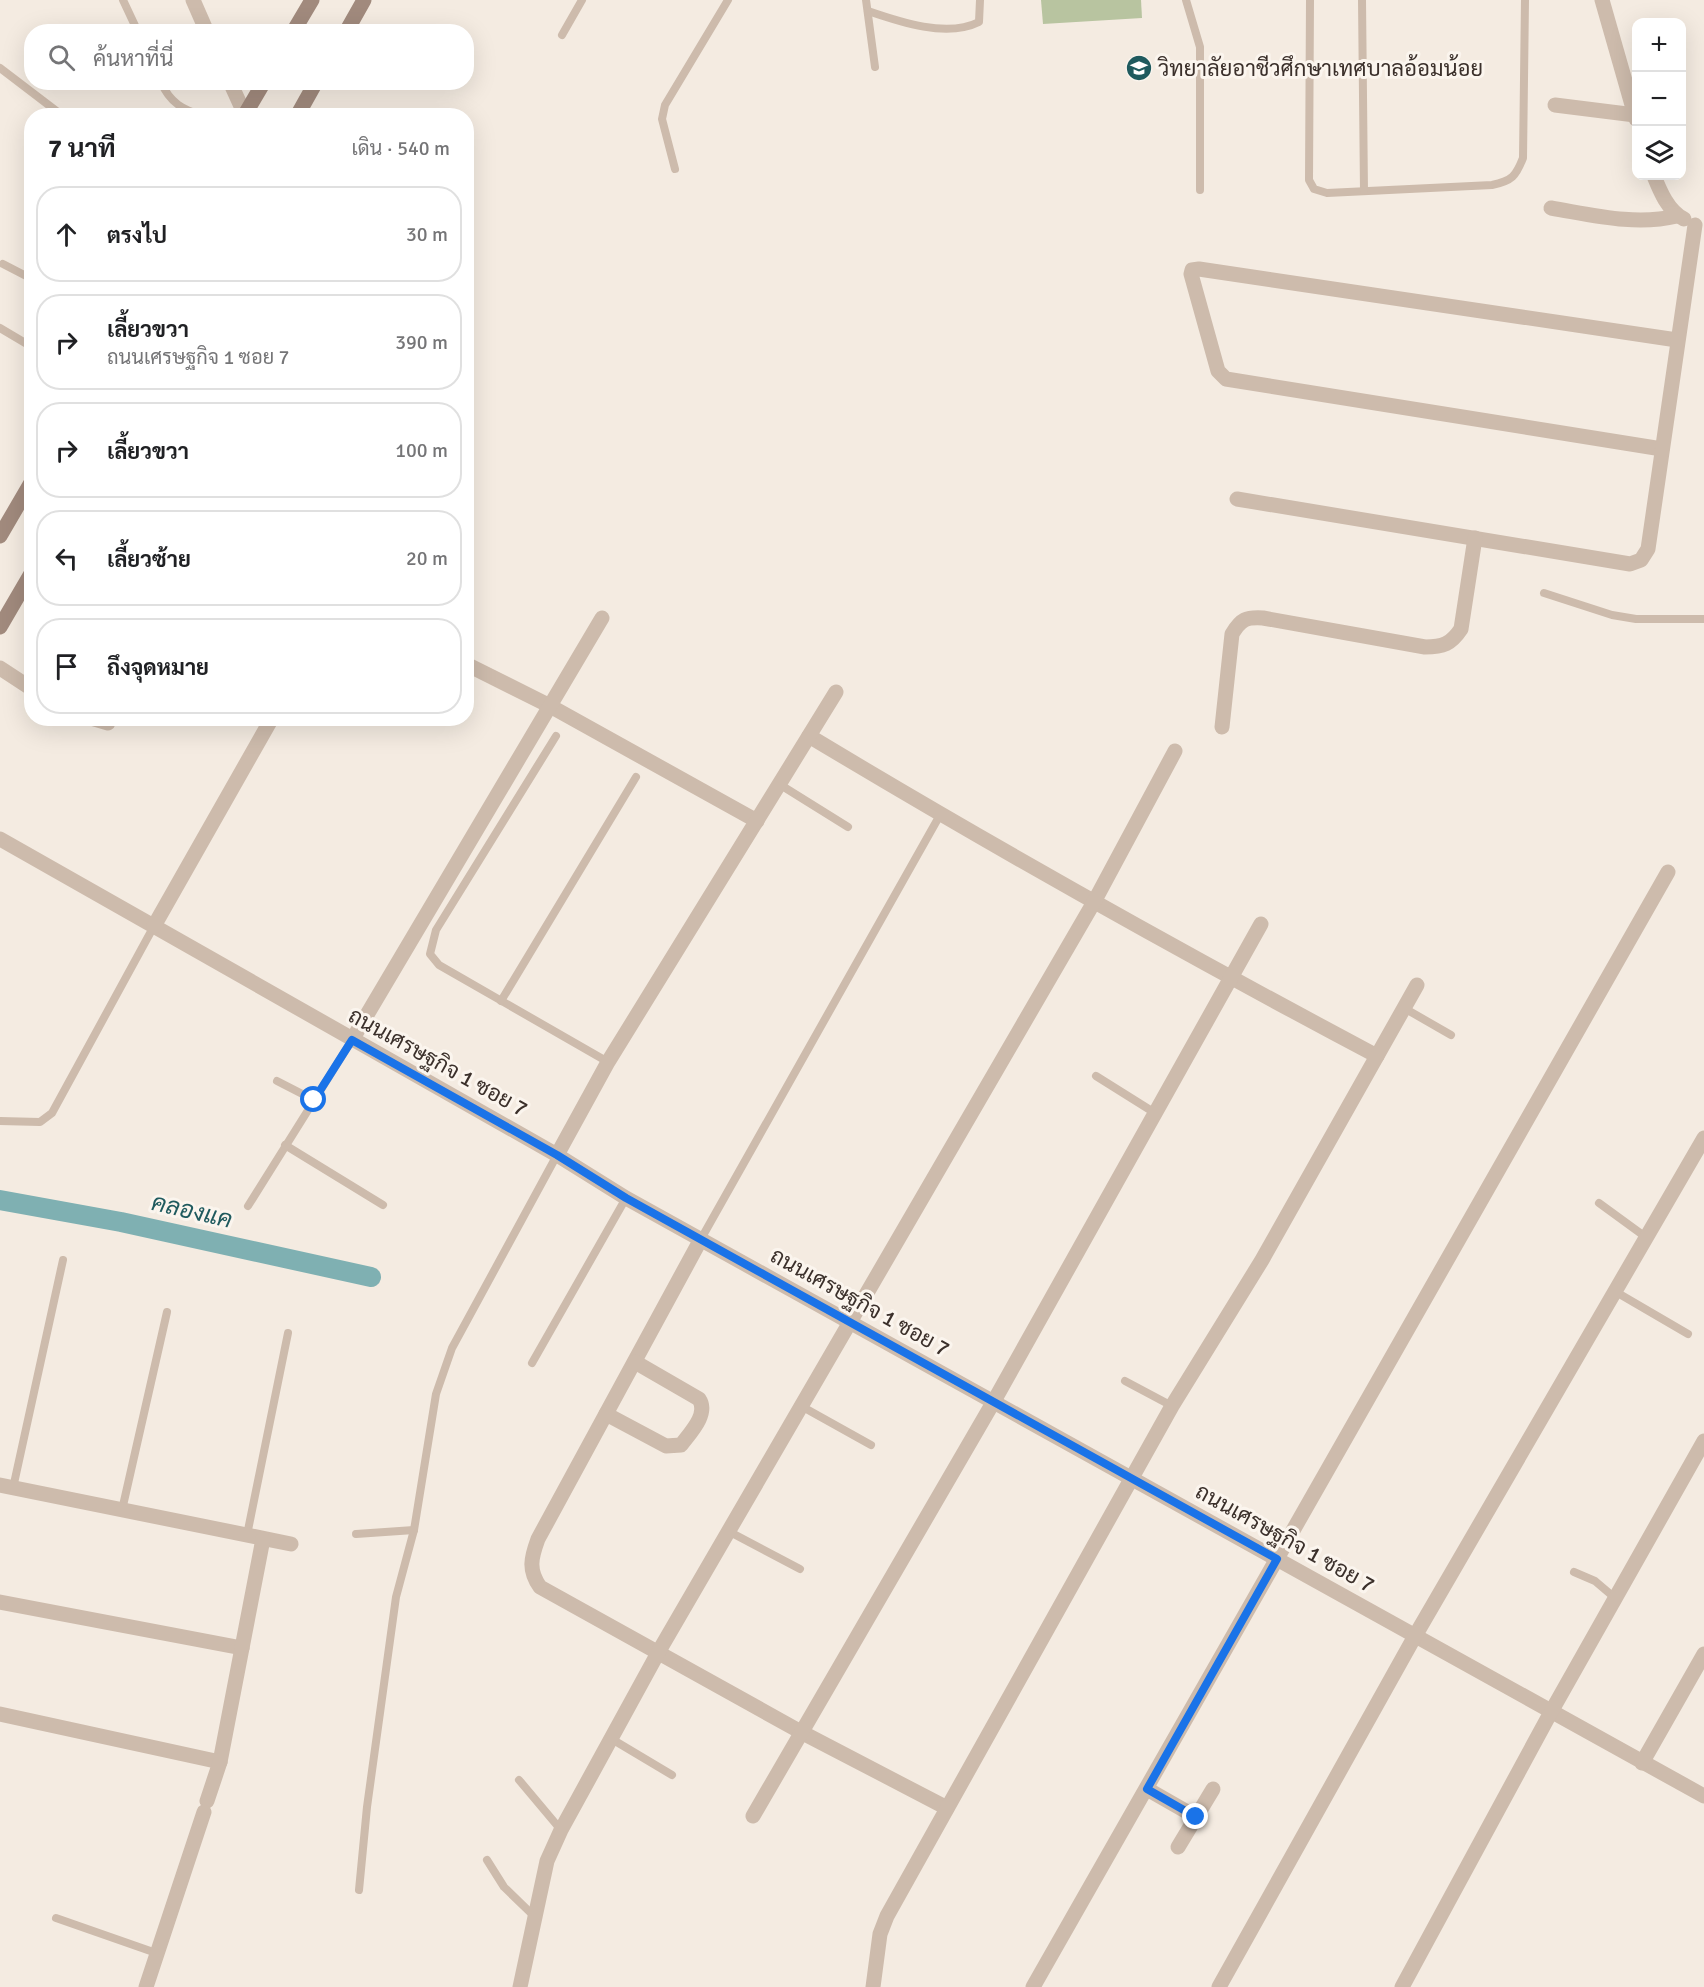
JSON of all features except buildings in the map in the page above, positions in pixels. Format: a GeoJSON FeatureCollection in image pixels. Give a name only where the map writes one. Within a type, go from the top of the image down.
{"type":"FeatureCollection","features":[{"type":"Feature","properties":{"kind":"main road"},"geometry":{"type":"LineString","coordinates":[[298,24],[312,0]]}},
{"type":"Feature","properties":{"kind":"main road"},"geometry":{"type":"LineString","coordinates":[[350,24],[364,0]]}},
{"type":"Feature","properties":{"kind":"main road"},"geometry":{"type":"LineString","coordinates":[[248,108],[259,90]]}},
{"type":"Feature","properties":{"kind":"main road"},"geometry":{"type":"LineString","coordinates":[[301,108],[312,90]]}},
{"type":"Feature","properties":{"kind":"main road"},"geometry":{"type":"LineString","coordinates":[[0,536],[24,495]]}},
{"type":"Feature","properties":{"kind":"main road"},"geometry":{"type":"LineString","coordinates":[[0,627],[24,586]]}},
{"type":"Feature","properties":{"kind":"street"},"geometry":{"type":"LineString","coordinates":[[193,0],[204,24]]}},
{"type":"Feature","properties":{"kind":"street"},"geometry":{"type":"LineString","coordinates":[[1602,0],[1632,103]]}},
{"type":"Feature","properties":{"kind":"street"},"geometry":{"type":"LineString","coordinates":[[233,90],[241,108]]}},
{"type":"Feature","properties":{"kind":"street"},"geometry":{"type":"LineString","coordinates":[[1555,105],[1632,116]]}},
{"type":"Feature","properties":{"kind":"street"},"geometry":{"type":"LineString","coordinates":[[1237,499],[1630,564],[1641,560],[1648,549],[1677,339],[1700,226],[1677,216],[1664,198],[1656,180]]}},
{"type":"Feature","properties":{"kind":"street"},"geometry":{"type":"LineString","coordinates":[[1551,208],[1635,221],[1654,221],[1677,216]]}},
{"type":"Feature","properties":{"kind":"street"},"geometry":{"type":"LineString","coordinates":[[1662,449],[1226,379],[1218,371],[1191,274],[1192,270],[1199,269],[1677,339]]}},
{"type":"Feature","properties":{"kind":"street"},"geometry":{"type":"LineString","coordinates":[[1222,727],[1233,634],[1239,622],[1247,617],[1263,618],[1425,647],[1439,647],[1453,642],[1461,629],[1475,538]]}},
{"type":"Feature","properties":{"kind":"street"},"geometry":{"type":"LineString","coordinates":[[352,1040],[602,618]]}},
{"type":"Feature","properties":{"kind":"street"},"geometry":{"type":"LineString","coordinates":[[0,668],[24,684]]}},
{"type":"Feature","properties":{"kind":"street"},"geometry":{"type":"LineString","coordinates":[[474,668],[550,706],[757,821]]}},
{"type":"Feature","properties":{"kind":"street"},"geometry":{"type":"LineString","coordinates":[[557,1155],[609,1062],[836,692]]}},
{"type":"Feature","properties":{"kind":"street"},"geometry":{"type":"LineString","coordinates":[[154,926],[267,726]]}},
{"type":"Feature","properties":{"kind":"street"},"geometry":{"type":"LineString","coordinates":[[809,736],[940,815],[1094,902],[1377,1056]]}},
{"type":"Feature","properties":{"kind":"street"},"geometry":{"type":"LineString","coordinates":[[520,1987],[547,1861],[561,1830],[658,1651],[1094,902],[1175,751]]}},
{"type":"Feature","properties":{"kind":"street","name":"ถนนเศรษฐกิจ 1 ซอย 7"},"geometry":{"type":"LineString","coordinates":[[0,839],[557,1155],[626,1198],[1704,1796]]}},
{"type":"Feature","properties":{"kind":"street"},"geometry":{"type":"LineString","coordinates":[[1033,1987],[1668,872]]}},
{"type":"Feature","properties":{"kind":"street"},"geometry":{"type":"LineString","coordinates":[[753,1816],[994,1401],[1261,924]]}},
{"type":"Feature","properties":{"kind":"street"},"geometry":{"type":"LineString","coordinates":[[873,1987],[880,1934],[887,1916],[1173,1406],[1262,1260],[1417,986]]}},
{"type":"Feature","properties":{"kind":"street"},"geometry":{"type":"LineString","coordinates":[[1219,1987],[1415,1636],[1704,1138]]}},
{"type":"Feature","properties":{"kind":"street"},"geometry":{"type":"LineString","coordinates":[[701,1239],[538,1539],[531,1558],[532,1575],[540,1587],[801,1732],[947,1808]]}},
{"type":"Feature","properties":{"kind":"street"},"geometry":{"type":"LineString","coordinates":[[606,1414],[666,1446],[674,1446],[681,1445],[702,1413],[702,1404],[699,1399],[635,1362]]}},
{"type":"Feature","properties":{"kind":"street"},"geometry":{"type":"LineString","coordinates":[[1402,1987],[1551,1712],[1704,1441]]}},
{"type":"Feature","properties":{"kind":"street"},"geometry":{"type":"LineString","coordinates":[[7,1486],[291,1544]]}},
{"type":"Feature","properties":{"kind":"street"},"geometry":{"type":"LineString","coordinates":[[146,1987],[159,1953],[219,1762],[263,1539]]}},
{"type":"Feature","properties":{"kind":"street"},"geometry":{"type":"LineString","coordinates":[[1,1605],[242,1648]]}},
{"type":"Feature","properties":{"kind":"street"},"geometry":{"type":"LineString","coordinates":[[1642,1762],[1704,1654]]}},
{"type":"Feature","properties":{"kind":"street"},"geometry":{"type":"LineString","coordinates":[[0,1714],[219,1762]]}},
{"type":"Feature","properties":{"kind":"street"},"geometry":{"type":"LineString","coordinates":[[1147,1789],[1196,1817]]}},
{"type":"Feature","properties":{"kind":"street"},"geometry":{"type":"LineString","coordinates":[[1178,1847],[1214,1790]]}},
{"type":"Feature","properties":{"kind":"lane"},"geometry":{"type":"LineString","coordinates":[[123,0],[134,24]]}},
{"type":"Feature","properties":{"kind":"lane"},"geometry":{"type":"LineString","coordinates":[[562,35],[582,0]]}},
{"type":"Feature","properties":{"kind":"lane"},"geometry":{"type":"LineString","coordinates":[[675,170],[663,127],[665,105],[728,0]]}},
{"type":"Feature","properties":{"kind":"lane"},"geometry":{"type":"LineString","coordinates":[[866,0],[874,67]]}},
{"type":"Feature","properties":{"kind":"lane"},"geometry":{"type":"LineString","coordinates":[[868,11],[922,26],[966,28],[979,22],[981,0]]}},
{"type":"Feature","properties":{"kind":"lane"},"geometry":{"type":"LineString","coordinates":[[1186,0],[1200,47],[1200,190]]}},
{"type":"Feature","properties":{"kind":"lane"},"geometry":{"type":"LineString","coordinates":[[1310,0],[1309,180],[1314,189],[1327,193],[1492,185],[1508,182],[1516,176],[1523,158],[1525,0]]}},
{"type":"Feature","properties":{"kind":"lane"},"geometry":{"type":"LineString","coordinates":[[1362,0],[1364,191]]}},
{"type":"Feature","properties":{"kind":"lane"},"geometry":{"type":"LineString","coordinates":[[0,68],[24,86]]}},
{"type":"Feature","properties":{"kind":"lane"},"geometry":{"type":"LineString","coordinates":[[29,90],[52,108]]}},
{"type":"Feature","properties":{"kind":"lane"},"geometry":{"type":"LineString","coordinates":[[166,90],[181,108]]}},
{"type":"Feature","properties":{"kind":"lane"},"geometry":{"type":"LineString","coordinates":[[3,264],[24,275]]}},
{"type":"Feature","properties":{"kind":"lane"},"geometry":{"type":"LineString","coordinates":[[0,328],[24,342]]}},
{"type":"Feature","properties":{"kind":"lane"},"geometry":{"type":"LineString","coordinates":[[1544,593],[1612,615],[1636,619],[1704,619]]}},
{"type":"Feature","properties":{"kind":"lane"},"geometry":{"type":"LineString","coordinates":[[556,736],[436,930],[430,954],[439,965],[609,1062]]}},
{"type":"Feature","properties":{"kind":"lane"},"geometry":{"type":"LineString","coordinates":[[501,1001],[636,777]]}},
{"type":"Feature","properties":{"kind":"lane"},"geometry":{"type":"LineString","coordinates":[[779,784],[848,827]]}},
{"type":"Feature","properties":{"kind":"lane"},"geometry":{"type":"LineString","coordinates":[[701,1239],[940,815]]}},
{"type":"Feature","properties":{"kind":"lane"},"geometry":{"type":"LineString","coordinates":[[0,1121],[40,1122],[52,1113],[154,926]]}},
{"type":"Feature","properties":{"kind":"lane"},"geometry":{"type":"LineString","coordinates":[[1404,1008],[1451,1035]]}},
{"type":"Feature","properties":{"kind":"lane"},"geometry":{"type":"LineString","coordinates":[[248,1206],[352,1040]]}},
{"type":"Feature","properties":{"kind":"lane"},"geometry":{"type":"LineString","coordinates":[[1095,1076],[1155,1113]]}},
{"type":"Feature","properties":{"kind":"lane"},"geometry":{"type":"LineString","coordinates":[[277,1081],[314,1100]]}},
{"type":"Feature","properties":{"kind":"lane"},"geometry":{"type":"LineString","coordinates":[[285,1145],[382,1206]]}},
{"type":"Feature","properties":{"kind":"lane"},"geometry":{"type":"LineString","coordinates":[[359,1890],[367,1807],[396,1597],[414,1530],[441,1376],[452,1348],[557,1155]]}},
{"type":"Feature","properties":{"kind":"lane"},"geometry":{"type":"LineString","coordinates":[[532,1363],[626,1198]]}},
{"type":"Feature","properties":{"kind":"lane"},"geometry":{"type":"LineString","coordinates":[[1599,1203],[1647,1238]]}},
{"type":"Feature","properties":{"kind":"lane"},"geometry":{"type":"LineString","coordinates":[[7,1486],[63,1260]]}},
{"type":"Feature","properties":{"kind":"lane"},"geometry":{"type":"LineString","coordinates":[[1616,1292],[1688,1334]]}},
{"type":"Feature","properties":{"kind":"lane"},"geometry":{"type":"LineString","coordinates":[[122,1510],[167,1312]]}},
{"type":"Feature","properties":{"kind":"lane"},"geometry":{"type":"LineString","coordinates":[[247,1535],[288,1333]]}},
{"type":"Feature","properties":{"kind":"lane"},"geometry":{"type":"LineString","coordinates":[[1125,1381],[1173,1406]]}},
{"type":"Feature","properties":{"kind":"lane"},"geometry":{"type":"LineString","coordinates":[[801,1406],[871,1445]]}},
{"type":"Feature","properties":{"kind":"lane"},"geometry":{"type":"LineString","coordinates":[[356,1534],[414,1530]]}},
{"type":"Feature","properties":{"kind":"lane"},"geometry":{"type":"LineString","coordinates":[[729,1531],[800,1569]]}},
{"type":"Feature","properties":{"kind":"lane"},"geometry":{"type":"LineString","coordinates":[[1574,1572],[1595,1581],[1615,1598]]}},
{"type":"Feature","properties":{"kind":"lane"},"geometry":{"type":"LineString","coordinates":[[610,1738],[672,1775]]}},
{"type":"Feature","properties":{"kind":"lane"},"geometry":{"type":"LineString","coordinates":[[519,1780],[561,1830]]}},
{"type":"Feature","properties":{"kind":"lane"},"geometry":{"type":"LineString","coordinates":[[487,1860],[504,1887],[535,1917]]}},
{"type":"Feature","properties":{"kind":"lane"},"geometry":{"type":"LineString","coordinates":[[57,1918],[159,1953]]}},
{"type":"Feature","properties":{"kind":"green space"},"geometry":{"type":"Polygon","coordinates":[[[1041,0],[1141,0],[1142,18],[1043,24],[1041,0]]]}},
{"type":"Feature","properties":{"kind":"waterway","name":"คลองแค"},"geometry":{"type":"LineString","coordinates":[[0,1200],[121,1222],[371,1277]]}},
{"type":"Feature","properties":{"kind":"place","name":"วิทยาลัยอาชีวศึกษาเทศบาลอ้อมน้อย"},"geometry":{"type":"Point","coordinates":[1139,68]}},
{"type":"Feature","properties":{"kind":"route"},"geometry":{"type":"LineString","coordinates":[[314,1100],[352,1040],[557,1155],[626,1198],[1277,1559],[1147,1789],[1196,1817]]}}]}
